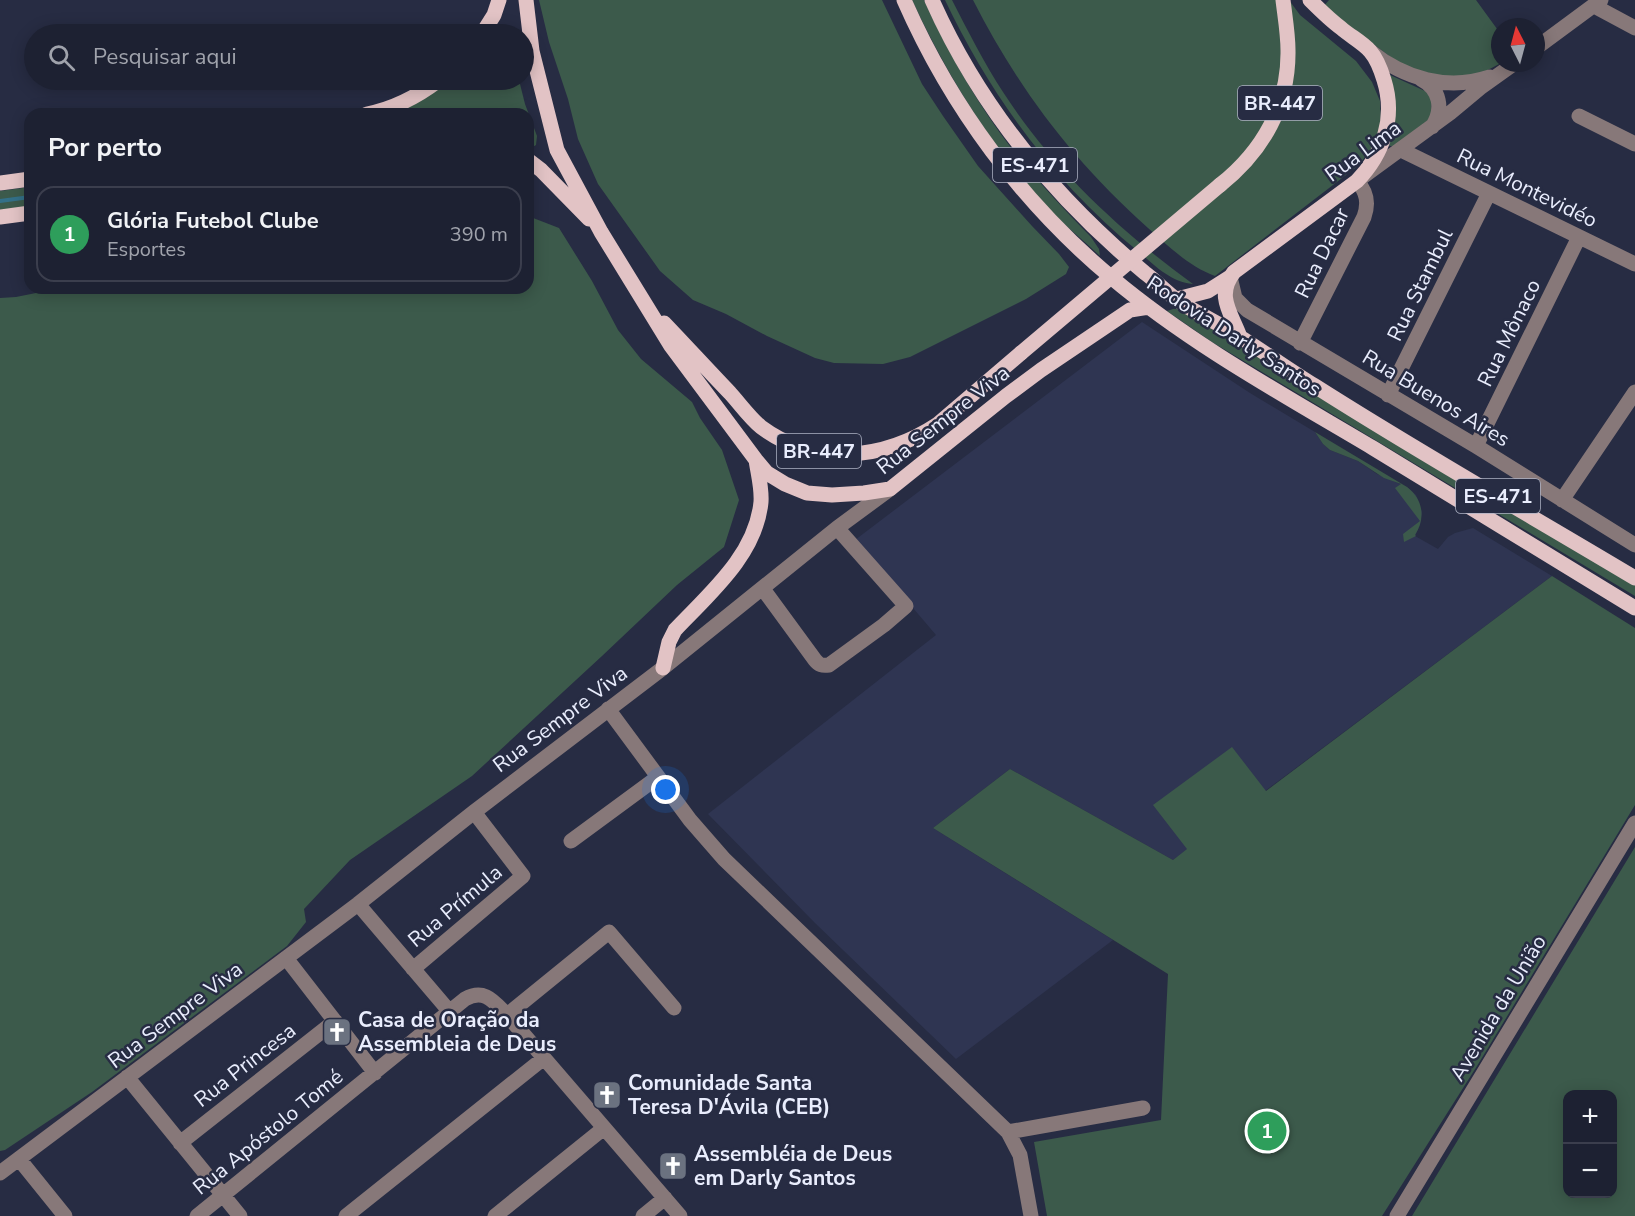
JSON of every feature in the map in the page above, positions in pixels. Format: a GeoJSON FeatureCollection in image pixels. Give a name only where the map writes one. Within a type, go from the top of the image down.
{"type":"FeatureCollection","features":[{"type":"Feature","properties":{"kind":"main road"},"geometry":{"type":"LineString","coordinates":[[488,24],[499,0]]}},
{"type":"Feature","properties":{"kind":"main road","name":"BR-447"},"geometry":{"type":"LineString","coordinates":[[526,0],[529,24]]}},
{"type":"Feature","properties":{"kind":"main road","name":"Rodovia Darly Santos"},"geometry":{"type":"LineString","coordinates":[[904,0],[923,41],[952,93],[986,143],[1043,213],[1113,280],[1195,339],[1282,395],[1635,608]]}},
{"type":"Feature","properties":{"kind":"main road","name":"Rodovia Darly Santos"},"geometry":{"type":"LineString","coordinates":[[932,0],[974,80],[1024,151],[1082,216],[1177,299],[1361,415],[1635,578]]}},
{"type":"Feature","properties":{"kind":"main road","name":"BR-447"},"geometry":{"type":"LineString","coordinates":[[643,302],[759,425],[780,438],[802,447],[834,454],[850,454],[881,451],[925,433],[1220,185],[1256,150],[1269,130],[1279,107],[1286,78],[1288,49],[1282,0]]}},
{"type":"Feature","properties":{"kind":"main road"},"geometry":{"type":"LineString","coordinates":[[1310,0],[1340,28],[1370,51],[1386,84],[1388,96],[1386,132],[1378,154],[1357,182]]}},
{"type":"Feature","properties":{"kind":"main road","name":"BR-447"},"geometry":{"type":"LineString","coordinates":[[534,59],[557,150],[601,232],[671,346],[756,460],[767,473],[807,493],[832,495],[890,489]]}},
{"type":"Feature","properties":{"kind":"main road"},"geometry":{"type":"LineString","coordinates":[[385,108],[427,90]]}},
{"type":"Feature","properties":{"kind":"main road","name":"BR-447"},"geometry":{"type":"LineString","coordinates":[[534,165],[601,232]]}},
{"type":"Feature","properties":{"kind":"main road"},"geometry":{"type":"LineString","coordinates":[[0,183],[24,179]]}},
{"type":"Feature","properties":{"kind":"main road","name":"Rua Lima"},"geometry":{"type":"LineString","coordinates":[[1177,299],[1208,291],[1357,182]]}},
{"type":"Feature","properties":{"kind":"main road"},"geometry":{"type":"LineString","coordinates":[[0,217],[24,214]]}},
{"type":"Feature","properties":{"kind":"main road"},"geometry":{"type":"LineString","coordinates":[[1232,274],[1226,288],[1225,299],[1240,337]]}},
{"type":"Feature","properties":{"kind":"main road","name":"Rua Sempre Viva"},"geometry":{"type":"LineString","coordinates":[[890,489],[1041,370],[1130,310],[1149,307]]}},
{"type":"Feature","properties":{"kind":"main road"},"geometry":{"type":"LineString","coordinates":[[663,668],[669,642],[675,630],[734,567],[756,526],[761,501],[756,460]]}},
{"type":"Feature","properties":{"kind":"street"},"geometry":{"type":"LineString","coordinates":[[1545,41],[1598,3],[1635,28]]}},
{"type":"Feature","properties":{"kind":"street"},"geometry":{"type":"LineString","coordinates":[[1370,51],[1394,68],[1435,82],[1461,83],[1498,74]]}},
{"type":"Feature","properties":{"kind":"street","name":"Rua Lima"},"geometry":{"type":"LineString","coordinates":[[1357,182],[1501,72]]}},
{"type":"Feature","properties":{"kind":"street"},"geometry":{"type":"LineString","coordinates":[[1421,79],[1432,87],[1438,100],[1438,114],[1432,127]]}},
{"type":"Feature","properties":{"kind":"street"},"geometry":{"type":"LineString","coordinates":[[1579,116],[1635,144]]}},
{"type":"Feature","properties":{"kind":"street","name":"Rua Montevidéo"},"geometry":{"type":"LineString","coordinates":[[1401,150],[1635,264]]}},
{"type":"Feature","properties":{"kind":"street","name":"Rua Dacar"},"geometry":{"type":"LineString","coordinates":[[1300,343],[1364,217],[1366,198],[1357,182]]}},
{"type":"Feature","properties":{"kind":"street","name":"Rua Stambul"},"geometry":{"type":"LineString","coordinates":[[1388,395],[1489,193]]}},
{"type":"Feature","properties":{"kind":"street","name":"Rua Mônaco"},"geometry":{"type":"LineString","coordinates":[[1476,447],[1579,237]]}},
{"type":"Feature","properties":{"kind":"street","name":"Rua Buenos Aires"},"geometry":{"type":"LineString","coordinates":[[1232,274],[1233,292],[1242,307],[1635,545]]}},
{"type":"Feature","properties":{"kind":"street"},"geometry":{"type":"LineString","coordinates":[[1562,500],[1635,392]]}},
{"type":"Feature","properties":{"kind":"street","name":"Rua Sempre Viva"},"geometry":{"type":"LineString","coordinates":[[0,1173],[358,904],[663,668],[837,528],[890,489]]}},
{"type":"Feature","properties":{"kind":"street"},"geometry":{"type":"LineString","coordinates":[[763,589],[815,660],[824,666],[884,626],[906,606],[837,528]]}},
{"type":"Feature","properties":{"kind":"street"},"geometry":{"type":"LineString","coordinates":[[608,709],[690,820],[724,859],[1008,1132],[1020,1155],[1031,1216]]}},
{"type":"Feature","properties":{"kind":"street"},"geometry":{"type":"LineString","coordinates":[[571,841],[658,777]]}},
{"type":"Feature","properties":{"kind":"street","name":"Rua Prímula"},"geometry":{"type":"LineString","coordinates":[[413,969],[523,876],[474,812]]}},
{"type":"Feature","properties":{"kind":"street","name":"Avenida da União"},"geometry":{"type":"LineString","coordinates":[[1397,1216],[1635,823]]}},
{"type":"Feature","properties":{"kind":"street"},"geometry":{"type":"LineString","coordinates":[[358,904],[450,1012]]}},
{"type":"Feature","properties":{"kind":"street"},"geometry":{"type":"LineString","coordinates":[[674,1008],[609,932],[507,1015],[680,1216]]}},
{"type":"Feature","properties":{"kind":"street"},"geometry":{"type":"LineString","coordinates":[[286,958],[375,1073]]}},
{"type":"Feature","properties":{"kind":"street","name":"Rua Apóstolo Tomé"},"geometry":{"type":"LineString","coordinates":[[197,1216],[465,999],[484,995],[507,1015]]}},
{"type":"Feature","properties":{"kind":"street","name":"Rua Princesa"},"geometry":{"type":"LineString","coordinates":[[180,1143],[335,1021]]}},
{"type":"Feature","properties":{"kind":"street"},"geometry":{"type":"LineString","coordinates":[[346,1216],[544,1058]]}},
{"type":"Feature","properties":{"kind":"street"},"geometry":{"type":"LineString","coordinates":[[127,1077],[240,1216]]}},
{"type":"Feature","properties":{"kind":"street"},"geometry":{"type":"LineString","coordinates":[[1008,1132],[1143,1108]]}},
{"type":"Feature","properties":{"kind":"street"},"geometry":{"type":"LineString","coordinates":[[495,1216],[604,1128]]}},
{"type":"Feature","properties":{"kind":"street"},"geometry":{"type":"LineString","coordinates":[[19,1159],[65,1216]]}},
{"type":"Feature","properties":{"kind":"street"},"geometry":{"type":"LineString","coordinates":[[643,1216],[664,1198]]}},
{"type":"Feature","properties":{"kind":"shaded area"},"geometry":{"type":"Polygon","coordinates":[[[1142,322],[1250,393],[1315,432],[1330,450],[1358,461],[1377,474],[1407,487],[1416,495],[1422,512],[1415,536],[1438,549],[1448,537],[1473,528],[1552,576],[1173,860],[1010,769],[933,828],[1113,940],[956,1059],[815,923],[708,814],[936,635],[855,540],[1142,322]]]}},
{"type":"Feature","properties":{"kind":"green space"},"geometry":{"type":"Polygon","coordinates":[[[539,0],[882,0],[922,84],[943,116],[978,166],[1059,254],[1069,267],[1066,274],[1026,299],[910,357],[883,364],[834,363],[815,358],[693,300],[660,271],[598,184],[578,139],[539,0]]]}},
{"type":"Feature","properties":{"kind":"green space"},"geometry":{"type":"Polygon","coordinates":[[[912,0],[924,0],[959,68],[989,117],[1032,173],[1091,237],[1099,249],[1100,256],[1046,206],[1006,159],[955,82],[912,0]]]}},
{"type":"Feature","properties":{"kind":"green space"},"geometry":{"type":"Polygon","coordinates":[[[945,0],[952,0],[1003,92],[1043,147],[1089,197],[1114,220],[1193,284],[1170,277],[1151,263],[1108,226],[1053,168],[1004,104],[963,36],[945,0]]]}},
{"type":"Feature","properties":{"kind":"green space"},"geometry":{"type":"Polygon","coordinates":[[[973,0],[1289,0],[1300,15],[1356,61],[1372,82],[1380,101],[1381,124],[1373,146],[1359,165],[1215,276],[1188,262],[1163,242],[1095,177],[1029,94],[1009,64],[973,0]]]}},
{"type":"Feature","properties":{"kind":"green space"},"geometry":{"type":"Polygon","coordinates":[[[1329,0],[1476,0],[1491,21],[1491,68],[1471,75],[1447,78],[1403,66],[1323,7],[1329,0]]]}},
{"type":"Feature","properties":{"kind":"green space"},"geometry":{"type":"Polygon","coordinates":[[[1390,75],[1425,91],[1432,97],[1431,118],[1395,146],[1389,146],[1395,121],[1390,75]]]}},
{"type":"Feature","properties":{"kind":"green space"},"geometry":{"type":"Polygon","coordinates":[[[522,90],[526,108],[401,108],[434,91],[522,90]]]}},
{"type":"Feature","properties":{"kind":"green space"},"geometry":{"type":"Polygon","coordinates":[[[534,128],[537,136],[534,146],[534,128]]]}},
{"type":"Feature","properties":{"kind":"green space"},"geometry":{"type":"Polygon","coordinates":[[[24,188],[24,207],[0,210],[0,191],[24,188]]]}},
{"type":"Feature","properties":{"kind":"green space"},"geometry":{"type":"Polygon","coordinates":[[[534,218],[559,228],[592,281],[618,330],[641,359],[692,402],[722,450],[739,500],[724,547],[677,585],[472,776],[350,860],[304,909],[306,922],[287,946],[92,1092],[5,1150],[0,1151],[0,298],[31,294],[534,294],[534,218]]]}},
{"type":"Feature","properties":{"kind":"green space"},"geometry":{"type":"Polygon","coordinates":[[[1179,307],[1216,332],[1635,584],[1635,596],[1212,342],[1167,311],[1179,307]]]}},
{"type":"Feature","properties":{"kind":"green space"},"geometry":{"type":"Polygon","coordinates":[[[1315,432],[1407,487],[1417,497],[1422,516],[1416,536],[1404,542],[1403,534],[1420,521],[1395,488],[1401,484],[1384,478],[1358,461],[1330,450],[1315,432]]]}},
{"type":"Feature","properties":{"kind":"green space"},"geometry":{"type":"Polygon","coordinates":[[[1552,576],[1635,628],[1635,805],[1477,1066],[1382,1216],[1047,1216],[1034,1142],[1161,1120],[1168,974],[933,828],[1010,769],[1173,860],[1187,849],[1153,805],[1232,747],[1266,791],[1552,576]]]}},
{"type":"Feature","properties":{"kind":"green space"},"geometry":{"type":"Polygon","coordinates":[[[1635,847],[1635,1216],[1412,1216],[1635,847]]]}},
{"type":"Feature","properties":{"kind":"waterway"},"geometry":{"type":"LineString","coordinates":[[0,201],[24,198]]}},
{"type":"Feature","properties":{"kind":"place","name":"Casa de Oração da Assembleia de Deus"},"geometry":{"type":"Point","coordinates":[337,1032]}},
{"type":"Feature","properties":{"kind":"place","name":"Comunidade Santa Teresa D'Ávila (CEB)"},"geometry":{"type":"Point","coordinates":[607,1095]}},
{"type":"Feature","properties":{"kind":"place","name":"Glória Futebol Clube"},"geometry":{"type":"Point","coordinates":[1267,1131]}},
{"type":"Feature","properties":{"kind":"place","name":"Assembléia de Deus em Darly Santos"},"geometry":{"type":"Point","coordinates":[673,1166]}}]}
